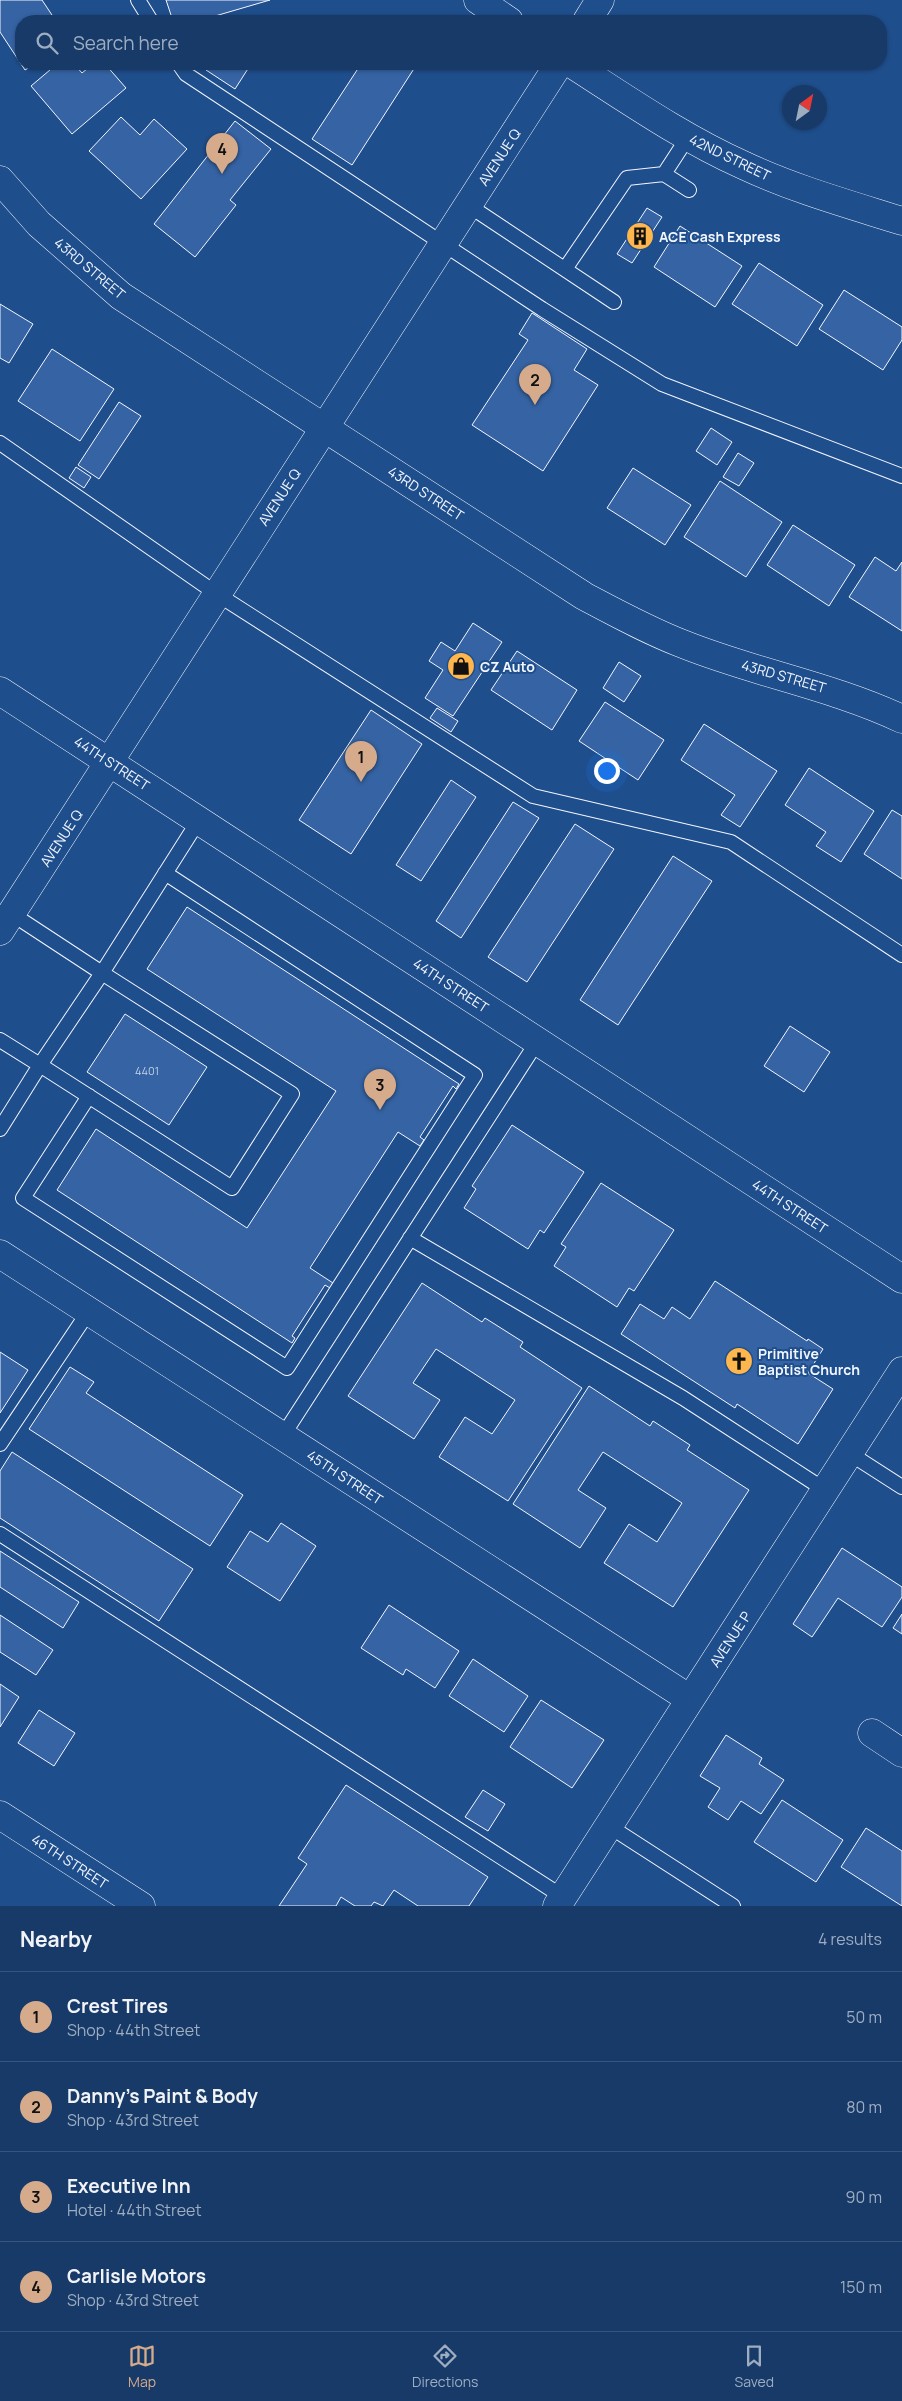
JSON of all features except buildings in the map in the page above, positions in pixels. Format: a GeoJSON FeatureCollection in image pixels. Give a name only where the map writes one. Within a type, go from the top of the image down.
{"type":"FeatureCollection","features":[{"type":"Feature","properties":{"kind":"main road"},"geometry":{"type":"LineString","coordinates":[[478,0],[500,15]]}},
{"type":"Feature","properties":{"kind":"main road"},"geometry":{"type":"LineString","coordinates":[[590,15],[600,0]]}},
{"type":"Feature","properties":{"kind":"main road","name":"AVENUE Q"},"geometry":{"type":"LineString","coordinates":[[6,922],[555,70]]}},
{"type":"Feature","properties":{"kind":"main road","name":"42ND STREET"},"geometry":{"type":"LineString","coordinates":[[582,70],[688,137],[743,165],[792,186],[902,221]]}},
{"type":"Feature","properties":{"kind":"main road","name":"43RD STREET"},"geometry":{"type":"LineString","coordinates":[[0,180],[39,224],[121,296],[584,596],[634,622],[683,644],[835,691],[902,719]]}},
{"type":"Feature","properties":{"kind":"main road","name":"44TH STREET"},"geometry":{"type":"LineString","coordinates":[[0,691],[902,1279]]}},
{"type":"Feature","properties":{"kind":"main road","name":"45TH STREET"},"geometry":{"type":"LineString","coordinates":[[0,1254],[690,1699]]}},
{"type":"Feature","properties":{"kind":"main road","name":"AVENUE P"},"geometry":{"type":"LineString","coordinates":[[560,1901],[902,1371]]}},
{"type":"Feature","properties":{"kind":"main road"},"geometry":{"type":"LineString","coordinates":[[872,1733],[902,1753]]}},
{"type":"Feature","properties":{"kind":"main road","name":"46TH STREET"},"geometry":{"type":"LineString","coordinates":[[0,1815],[140,1906]]}},
{"type":"Feature","properties":{"kind":"lane"},"geometry":{"type":"LineString","coordinates":[[138,0],[147,15]]}},
{"type":"Feature","properties":{"kind":"lane"},"geometry":{"type":"LineString","coordinates":[[183,70],[186,74],[443,244],[662,384],[902,476]]}},
{"type":"Feature","properties":{"kind":"lane"},"geometry":{"type":"LineString","coordinates":[[664,174],[688,137]]}},
{"type":"Feature","properties":{"kind":"lane"},"geometry":{"type":"LineString","coordinates":[[565,270],[627,178],[664,174],[689,190]]}},
{"type":"Feature","properties":{"kind":"lane"},"geometry":{"type":"LineString","coordinates":[[468,205],[614,302]]}},
{"type":"Feature","properties":{"kind":"lane"},"geometry":{"type":"LineString","coordinates":[[0,443],[217,594],[532,796],[730,842],[902,955]]}},
{"type":"Feature","properties":{"kind":"lane"},"geometry":{"type":"LineString","coordinates":[[0,1129],[40,1065],[102,973],[198,820]]}},
{"type":"Feature","properties":{"kind":"lane"},"geometry":{"type":"LineString","coordinates":[[89,1096],[23,1198],[287,1368],[475,1075],[165,873]]}},
{"type":"Feature","properties":{"kind":"lane"},"geometry":{"type":"LineString","coordinates":[[0,1040],[232,1188],[292,1094],[102,973],[6,922]]}},
{"type":"Feature","properties":{"kind":"lane"},"geometry":{"type":"LineString","coordinates":[[282,1437],[537,1042]]}},
{"type":"Feature","properties":{"kind":"lane"},"geometry":{"type":"LineString","coordinates":[[410,1238],[683,1398],[825,1490]]}},
{"type":"Feature","properties":{"kind":"lane"},"geometry":{"type":"LineString","coordinates":[[0,1444],[89,1311]]}},
{"type":"Feature","properties":{"kind":"lane"},"geometry":{"type":"LineString","coordinates":[[849,1453],[902,1487]]}},
{"type":"Feature","properties":{"kind":"lane"},"geometry":{"type":"LineString","coordinates":[[0,1534],[560,1901]]}},
{"type":"Feature","properties":{"kind":"lane"},"geometry":{"type":"LineString","coordinates":[[609,1826],[733,1906]]}},
{"type":"Feature","properties":{"kind":"place","name":"Carlisle Motors"},"geometry":{"type":"Point","coordinates":[222,174]}},
{"type":"Feature","properties":{"kind":"place","name":"ACE Cash Express"},"geometry":{"type":"Point","coordinates":[640,236]}},
{"type":"Feature","properties":{"kind":"place","name":"Danny's Paint & Body"},"geometry":{"type":"Point","coordinates":[535,405]}},
{"type":"Feature","properties":{"kind":"place","name":"CZ Auto"},"geometry":{"type":"Point","coordinates":[461,666]}},
{"type":"Feature","properties":{"kind":"place","name":"Crest Tires"},"geometry":{"type":"Point","coordinates":[361,782]}},
{"type":"Feature","properties":{"kind":"place","name":"Executive Inn"},"geometry":{"type":"Point","coordinates":[380,1110]}},
{"type":"Feature","properties":{"kind":"place","name":"Primitive Baptist Church"},"geometry":{"type":"Point","coordinates":[739,1361]}}]}
